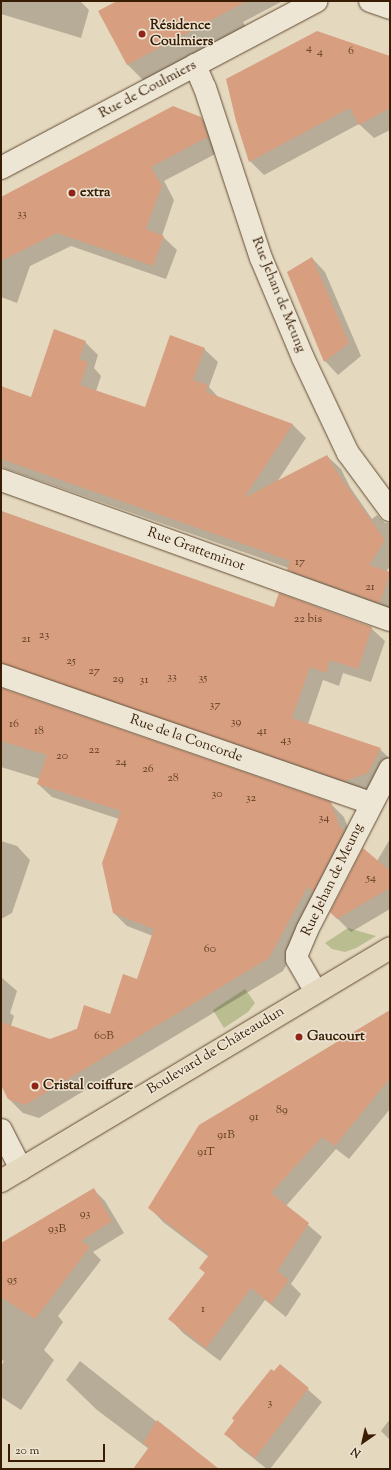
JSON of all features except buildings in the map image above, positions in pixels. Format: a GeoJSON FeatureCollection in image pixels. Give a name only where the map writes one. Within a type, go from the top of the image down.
{"type":"FeatureCollection","features":[{"type":"Feature","properties":{"kind":"main road","name":"Boulevard de Châteaudun"},"geometry":{"type":"LineString","coordinates":[[1,1181],[390,948]]}},
{"type":"Feature","properties":{"kind":"street","name":"Rue de Coulmiers"},"geometry":{"type":"LineString","coordinates":[[1,168],[316,1]]}},
{"type":"Feature","properties":{"kind":"street"},"geometry":{"type":"LineString","coordinates":[[370,1],[390,8]]}},
{"type":"Feature","properties":{"kind":"street","name":"Rue Jehan de Meung"},"geometry":{"type":"LineString","coordinates":[[195,65],[205,88],[261,258],[302,358],[348,453],[390,510]]}},
{"type":"Feature","properties":{"kind":"street","name":"Rue Gratteminot"},"geometry":{"type":"LineString","coordinates":[[1,480],[390,620]]}},
{"type":"Feature","properties":{"kind":"street","name":"Rue de la Concorde"},"geometry":{"type":"LineString","coordinates":[[1,675],[371,803]]}},
{"type":"Feature","properties":{"kind":"street","name":"Rue Jehan de Meung"},"geometry":{"type":"LineString","coordinates":[[316,992],[297,960],[297,954],[307,930],[371,803],[390,769]]}},
{"type":"Feature","properties":{"kind":"street"},"geometry":{"type":"LineString","coordinates":[[1,1130],[21,1169]]}},
{"type":"Feature","properties":{"kind":"green space"},"geometry":{"type":"Polygon","coordinates":[[[348,928],[376,936],[356,948],[345,952],[332,949],[325,943],[348,928]]]}},
{"type":"Feature","properties":{"kind":"green space"},"geometry":{"type":"Polygon","coordinates":[[[245,989],[255,1003],[248,1012],[224,1028],[213,1010],[245,989]]]}},
{"type":"Feature","properties":{"kind":"place","name":"Résidence Coulmiers"},"geometry":{"type":"Point","coordinates":[142,34]}},
{"type":"Feature","properties":{"kind":"place","name":"extra"},"geometry":{"type":"Point","coordinates":[72,193]}},
{"type":"Feature","properties":{"kind":"place","name":"Gaucourt"},"geometry":{"type":"Point","coordinates":[299,1037]}},
{"type":"Feature","properties":{"kind":"place","name":"Cristal coiffure"},"geometry":{"type":"Point","coordinates":[35,1086]}}]}
